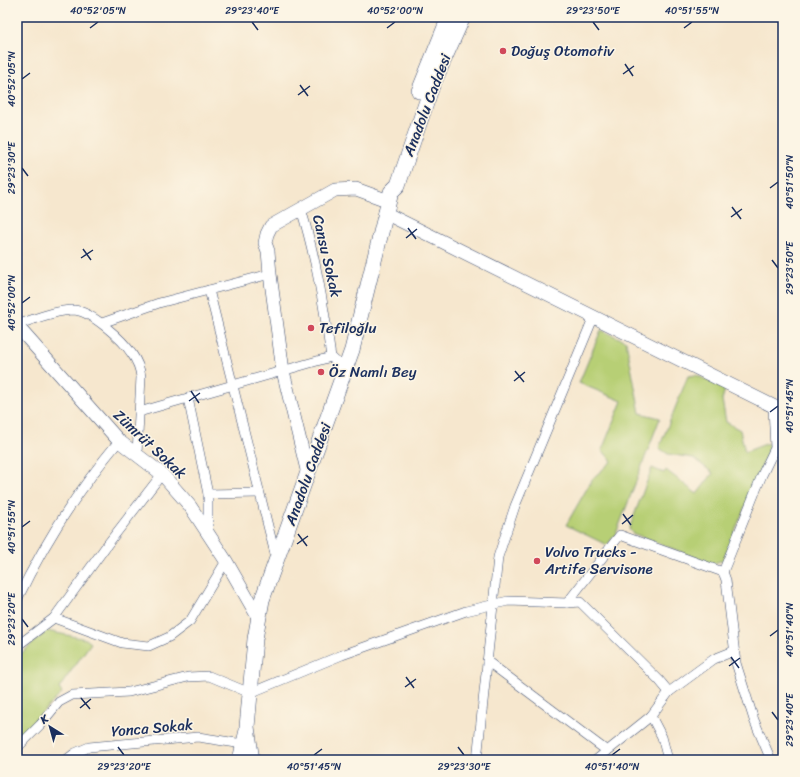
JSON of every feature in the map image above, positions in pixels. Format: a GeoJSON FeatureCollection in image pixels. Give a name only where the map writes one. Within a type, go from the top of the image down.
{"type":"FeatureCollection","features":[{"type":"Feature","properties":{"kind":"main road","name":"Anadolu Caddesi"},"geometry":{"type":"LineString","coordinates":[[252,760],[247,727],[258,617],[265,588],[346,370],[359,325],[388,202],[388,182],[390,173],[433,54],[449,17]]}},
{"type":"Feature","properties":{"kind":"main road","name":"Anadolu Caddesi"},"geometry":{"type":"LineString","coordinates":[[388,202],[398,185],[432,86],[463,17]]}},
{"type":"Feature","properties":{"kind":"street"},"geometry":{"type":"LineString","coordinates":[[308,474],[283,370],[268,251],[265,244],[267,234],[271,226],[323,195],[343,189],[364,191],[388,202],[594,316],[778,409],[775,448],[762,475],[723,572],[726,580],[736,663],[754,720],[771,760]]}},
{"type":"Feature","properties":{"kind":"street","name":"Cansu Sokak"},"geometry":{"type":"LineString","coordinates":[[301,209],[309,233],[322,291],[331,357]]}},
{"type":"Feature","properties":{"kind":"street"},"geometry":{"type":"LineString","coordinates":[[102,323],[158,303],[270,274]]}},
{"type":"Feature","properties":{"kind":"street"},"geometry":{"type":"LineString","coordinates":[[209,290],[234,385],[276,559]]}},
{"type":"Feature","properties":{"kind":"street"},"geometry":{"type":"LineString","coordinates":[[17,325],[41,317],[74,310],[87,313],[102,323],[132,353],[139,367],[141,377],[137,454]]}},
{"type":"Feature","properties":{"kind":"street"},"geometry":{"type":"LineString","coordinates":[[477,760],[498,557],[515,506],[594,316]]}},
{"type":"Feature","properties":{"kind":"street","name":"Zümrüt Sokak"},"geometry":{"type":"LineString","coordinates":[[17,325],[119,441],[162,474],[190,506],[226,561],[258,617]]}},
{"type":"Feature","properties":{"kind":"street"},"geometry":{"type":"LineString","coordinates":[[139,412],[331,357],[346,370]]}},
{"type":"Feature","properties":{"kind":"street"},"geometry":{"type":"LineString","coordinates":[[188,398],[208,494],[208,533]]}},
{"type":"Feature","properties":{"kind":"street"},"geometry":{"type":"LineString","coordinates":[[17,600],[65,515],[90,477],[119,441]]}},
{"type":"Feature","properties":{"kind":"street"},"geometry":{"type":"LineString","coordinates":[[17,646],[54,618],[107,545],[162,474]]}},
{"type":"Feature","properties":{"kind":"street"},"geometry":{"type":"LineString","coordinates":[[208,494],[259,492]]}},
{"type":"Feature","properties":{"kind":"street"},"geometry":{"type":"LineString","coordinates":[[567,604],[620,535],[723,572]]}},
{"type":"Feature","properties":{"kind":"street"},"geometry":{"type":"LineString","coordinates":[[54,618],[122,643],[149,646],[169,637],[190,621],[226,561]]}},
{"type":"Feature","properties":{"kind":"street"},"geometry":{"type":"LineString","coordinates":[[17,748],[60,702],[72,695],[129,692],[188,677],[209,676],[250,693],[342,655],[466,612],[508,601],[567,604],[580,602],[659,680],[669,692]]}},
{"type":"Feature","properties":{"kind":"street"},"geometry":{"type":"LineString","coordinates":[[596,760],[651,716],[669,692],[714,659],[734,651]]}},
{"type":"Feature","properties":{"kind":"street"},"geometry":{"type":"LineString","coordinates":[[487,661],[607,751]]}},
{"type":"Feature","properties":{"kind":"street"},"geometry":{"type":"LineString","coordinates":[[651,716],[662,737],[668,760]]}},
{"type":"Feature","properties":{"kind":"street"},"geometry":{"type":"LineString","coordinates":[[239,760],[247,727]]}},
{"type":"Feature","properties":{"kind":"street","name":"Yonca Sokak"},"geometry":{"type":"LineString","coordinates":[[66,760],[75,753],[89,747],[198,737],[243,744]]}},
{"type":"Feature","properties":{"kind":"street"},"geometry":{"type":"LineString","coordinates":[[17,757],[20,760]]}},
{"type":"Feature","properties":{"kind":"green space"},"geometry":{"type":"Polygon","coordinates":[[[601,330],[626,341],[640,413],[660,418],[616,534],[607,545],[566,525],[593,478],[612,461],[602,450],[622,401],[579,383],[601,330]]]}},
{"type":"Feature","properties":{"kind":"green space"},"geometry":{"type":"Polygon","coordinates":[[[696,375],[725,389],[722,400],[726,422],[740,430],[745,452],[768,443],[770,446],[723,560],[712,564],[632,533],[629,529],[652,468],[664,473],[666,470],[697,494],[713,473],[693,458],[668,454],[659,448],[688,376],[696,375]]]}},
{"type":"Feature","properties":{"kind":"green space"},"geometry":{"type":"Polygon","coordinates":[[[47,631],[86,639],[91,643],[59,688],[62,693],[17,738],[17,657],[47,631]]]}},
{"type":"Feature","properties":{"kind":"place","name":"Doğuş Otomotiv"},"geometry":{"type":"Point","coordinates":[503,51]}},
{"type":"Feature","properties":{"kind":"place","name":"Tefiloğlu"},"geometry":{"type":"Point","coordinates":[311,328]}},
{"type":"Feature","properties":{"kind":"place","name":"Öz Namlı Bey"},"geometry":{"type":"Point","coordinates":[321,372]}},
{"type":"Feature","properties":{"kind":"place","name":"Volvo Trucks - Artife Servisone"},"geometry":{"type":"Point","coordinates":[537,561]}}]}
